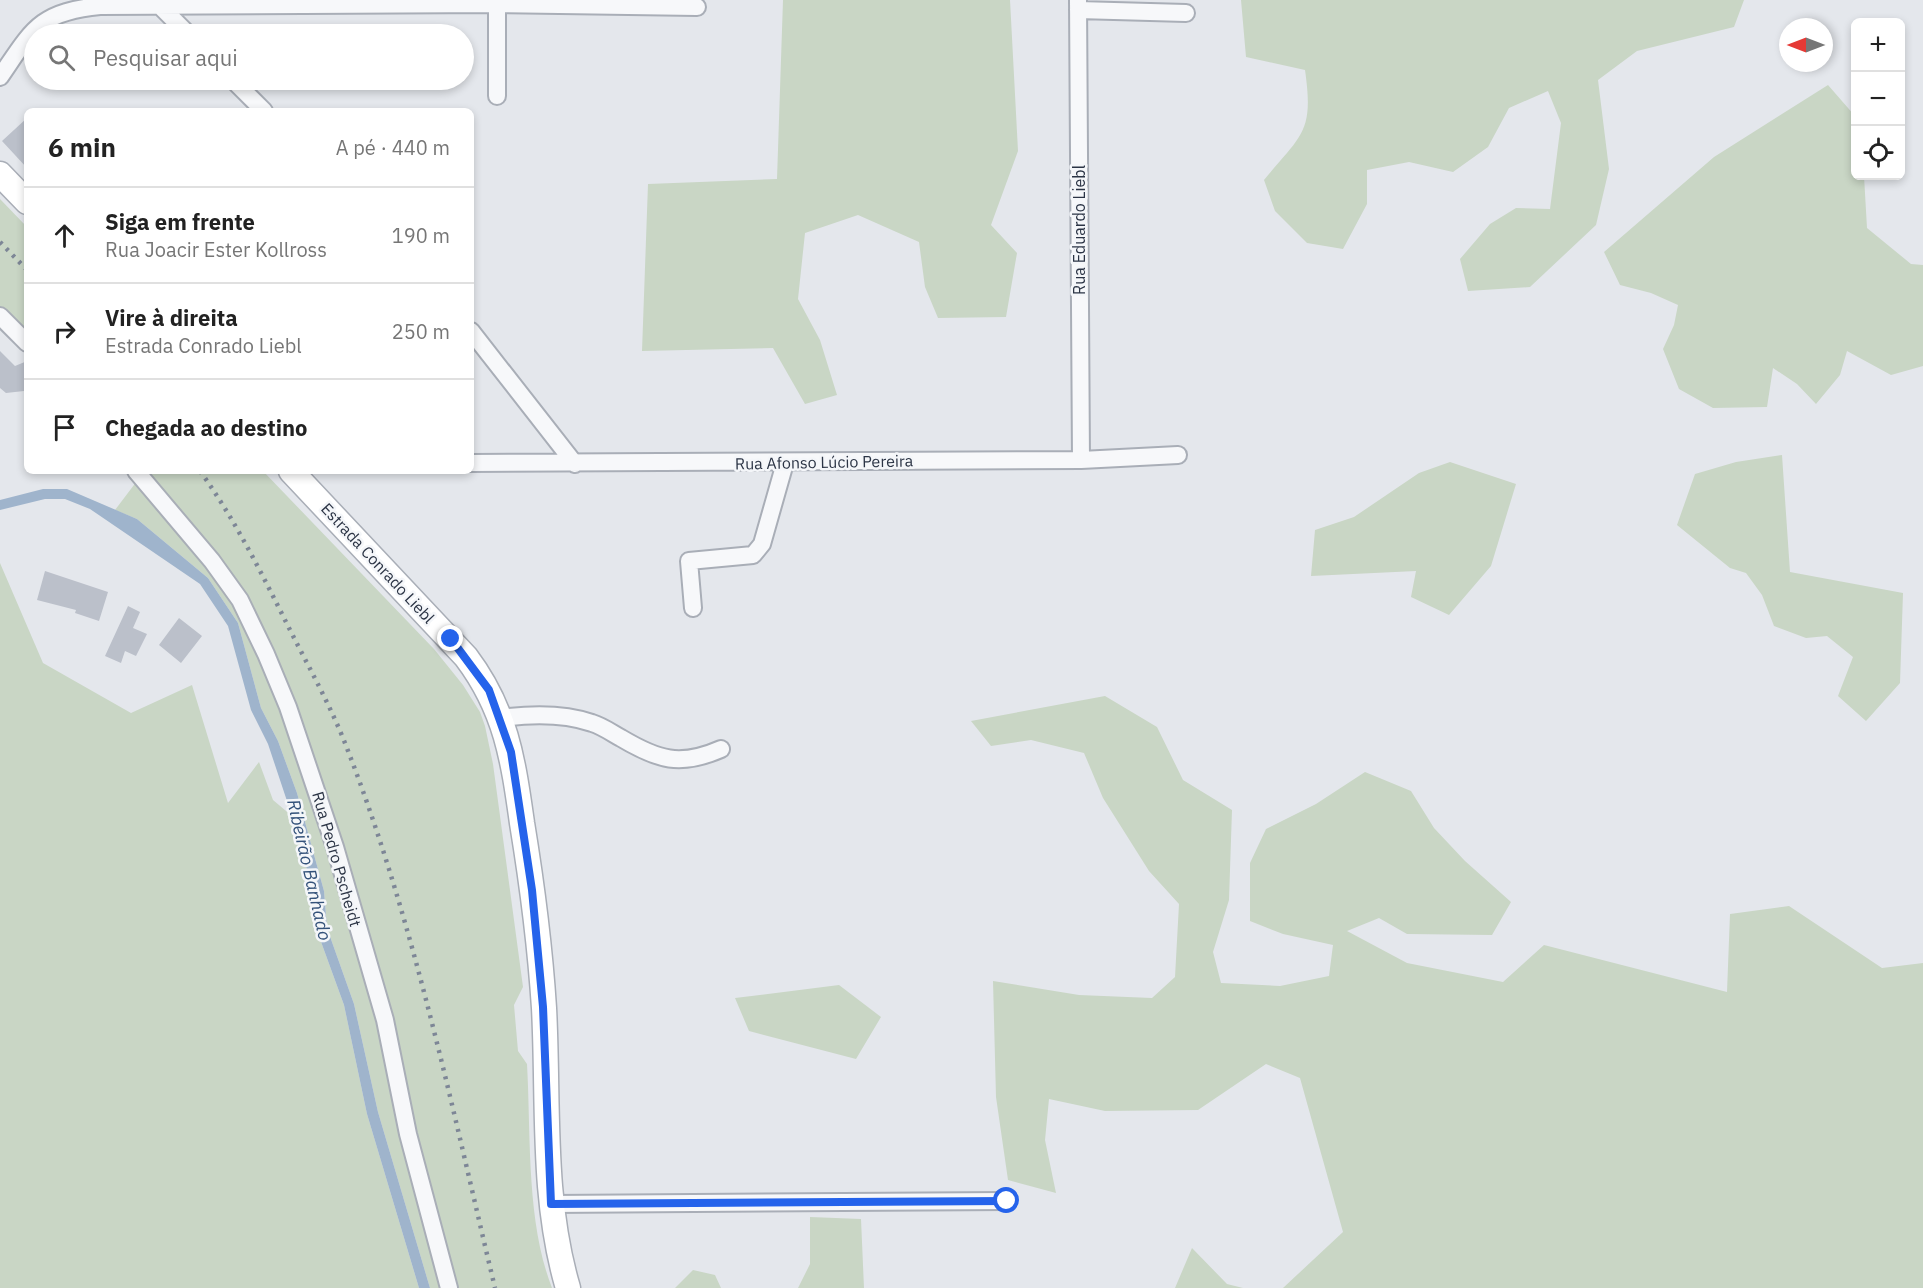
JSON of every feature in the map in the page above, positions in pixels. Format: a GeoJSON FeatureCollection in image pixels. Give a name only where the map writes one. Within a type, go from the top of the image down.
{"type":"FeatureCollection","features":[{"type":"Feature","properties":{"kind":"main road"},"geometry":{"type":"LineString","coordinates":[[0,174],[24,199]]}},
{"type":"Feature","properties":{"kind":"main road","name":"Estrada Conrado Liebl"},"geometry":{"type":"LineString","coordinates":[[294,474],[466,657],[489,690],[501,718],[511,752],[532,890],[543,1007],[551,1204],[559,1255],[568,1288]]}},
{"type":"Feature","properties":{"kind":"street"},"geometry":{"type":"LineString","coordinates":[[497,4],[497,96]]}},
{"type":"Feature","properties":{"kind":"street"},"geometry":{"type":"LineString","coordinates":[[42,24],[58,12],[100,6],[497,4],[697,7]]}},
{"type":"Feature","properties":{"kind":"street"},"geometry":{"type":"LineString","coordinates":[[1078,5],[1186,13]]}},
{"type":"Feature","properties":{"kind":"street","name":"Rua Eduardo Liebl"},"geometry":{"type":"LineString","coordinates":[[1078,5],[1081,460]]}},
{"type":"Feature","properties":{"kind":"street"},"geometry":{"type":"LineString","coordinates":[[160,6],[178,24]]}},
{"type":"Feature","properties":{"kind":"street"},"geometry":{"type":"LineString","coordinates":[[0,77],[24,45]]}},
{"type":"Feature","properties":{"kind":"street"},"geometry":{"type":"LineString","coordinates":[[243,90],[261,108]]}},
{"type":"Feature","properties":{"kind":"street"},"geometry":{"type":"LineString","coordinates":[[0,316],[24,340]]}},
{"type":"Feature","properties":{"kind":"street"},"geometry":{"type":"LineString","coordinates":[[474,335],[575,464]]}},
{"type":"Feature","properties":{"kind":"street","name":"Rua Afonso Lúcio Pereira"},"geometry":{"type":"LineString","coordinates":[[474,463],[1081,460],[1178,455]]}},
{"type":"Feature","properties":{"kind":"street"},"geometry":{"type":"LineString","coordinates":[[693,608],[689,561],[753,555],[762,544],[785,463]]}},
{"type":"Feature","properties":{"kind":"street","name":"Rua Pedro Pscheidt"},"geometry":{"type":"LineString","coordinates":[[139,474],[212,561],[240,600],[288,707],[331,836],[385,1020],[408,1134],[449,1288]]}},
{"type":"Feature","properties":{"kind":"street"},"geometry":{"type":"LineString","coordinates":[[501,718],[568,716],[596,724],[641,750],[672,760],[703,757],[721,749]]}},
{"type":"Feature","properties":{"kind":"street"},"geometry":{"type":"LineString","coordinates":[[551,1204],[1007,1201]]}},
{"type":"Feature","properties":{"kind":"green space"},"geometry":{"type":"Polygon","coordinates":[[[783,0],[1010,0],[1018,151],[991,225],[1017,253],[1006,317],[938,318],[925,287],[919,242],[858,215],[805,233],[798,299],[820,340],[837,395],[805,404],[773,348],[642,351],[648,184],[777,179],[783,0]]]}},
{"type":"Feature","properties":{"kind":"green space"},"geometry":{"type":"Polygon","coordinates":[[[1241,0],[1744,0],[1734,27],[1637,51],[1598,80],[1609,169],[1596,225],[1530,287],[1468,291],[1460,259],[1490,224],[1516,208],[1550,209],[1561,123],[1548,91],[1509,108],[1488,147],[1453,172],[1409,162],[1367,170],[1367,204],[1343,249],[1307,243],[1275,211],[1264,180],[1296,142],[1302,131],[1308,107],[1305,70],[1246,57],[1241,0]]]}},
{"type":"Feature","properties":{"kind":"green space"},"geometry":{"type":"Polygon","coordinates":[[[1828,85],[1851,111],[1851,180],[1864,180],[1867,228],[1911,264],[1923,265],[1923,366],[1891,375],[1847,351],[1840,375],[1816,404],[1797,384],[1773,368],[1767,407],[1713,408],[1679,389],[1663,349],[1674,325],[1678,305],[1651,293],[1620,285],[1604,252],[1714,157],[1828,85]]]}},
{"type":"Feature","properties":{"kind":"green space"},"geometry":{"type":"Polygon","coordinates":[[[0,199],[24,224],[24,340],[0,316],[0,199]]]}},
{"type":"Feature","properties":{"kind":"green space"},"geometry":{"type":"Polygon","coordinates":[[[1782,455],[1790,572],[1903,593],[1900,683],[1866,721],[1838,696],[1853,657],[1827,636],[1806,638],[1774,626],[1762,595],[1746,573],[1730,568],[1677,525],[1695,474],[1736,462],[1782,455]]]}},
{"type":"Feature","properties":{"kind":"green space"},"geometry":{"type":"Polygon","coordinates":[[[1450,462],[1516,484],[1491,566],[1449,615],[1411,597],[1416,571],[1311,576],[1315,530],[1354,517],[1419,473],[1450,462]]]}},
{"type":"Feature","properties":{"kind":"green space"},"geometry":{"type":"Polygon","coordinates":[[[138,474],[266,474],[434,649],[463,685],[480,712],[493,764],[523,987],[514,1005],[518,1051],[527,1064],[534,1206],[538,1235],[552,1288],[430,1288],[378,1112],[354,1004],[327,928],[324,891],[297,793],[278,741],[261,708],[238,623],[208,578],[137,519],[115,510],[140,477],[138,474]]]}},
{"type":"Feature","properties":{"kind":"green space"},"geometry":{"type":"Polygon","coordinates":[[[0,563],[43,663],[131,713],[192,685],[228,803],[259,762],[273,800],[292,816],[313,891],[316,928],[344,1005],[367,1114],[419,1288],[0,1288],[0,563]]]}},
{"type":"Feature","properties":{"kind":"green space"},"geometry":{"type":"Polygon","coordinates":[[[1105,696],[1157,727],[1183,780],[1232,810],[1229,900],[1213,952],[1221,983],[1280,986],[1329,976],[1333,945],[1283,934],[1250,921],[1250,863],[1266,829],[1316,804],[1365,772],[1411,791],[1434,828],[1465,861],[1511,902],[1492,935],[1407,934],[1379,918],[1347,931],[1407,963],[1503,982],[1544,945],[1727,992],[1730,914],[1789,906],[1882,968],[1923,963],[1923,1288],[1283,1288],[1343,1232],[1300,1078],[1266,1064],[1198,1110],[1105,1111],[1049,1099],[1045,1140],[1056,1193],[1008,1180],[996,1097],[993,981],[1079,995],[1152,998],[1175,977],[1179,904],[1149,871],[1103,798],[1084,753],[1031,740],[991,746],[971,721],[1105,696]]]}},
{"type":"Feature","properties":{"kind":"green space"},"geometry":{"type":"Polygon","coordinates":[[[839,985],[881,1017],[856,1059],[749,1031],[735,998],[839,985]]]}},
{"type":"Feature","properties":{"kind":"green space"},"geometry":{"type":"Polygon","coordinates":[[[810,1217],[861,1219],[864,1288],[798,1288],[810,1264],[810,1217]]]}},
{"type":"Feature","properties":{"kind":"green space"},"geometry":{"type":"Polygon","coordinates":[[[1192,1248],[1227,1284],[1243,1288],[1175,1288],[1192,1248]]]}},
{"type":"Feature","properties":{"kind":"green space"},"geometry":{"type":"Polygon","coordinates":[[[693,1270],[715,1275],[721,1288],[675,1288],[693,1270]]]}},
{"type":"Feature","properties":{"kind":"water","name":"Ribeirão Banhado"},"geometry":{"type":"Polygon","coordinates":[[[43,489],[67,489],[137,519],[208,578],[238,623],[261,708],[278,741],[297,793],[324,891],[327,928],[354,1004],[378,1112],[430,1288],[419,1288],[367,1114],[344,1005],[316,928],[313,891],[292,816],[268,744],[251,710],[228,626],[200,584],[90,509],[65,499],[45,499],[0,510],[0,500],[43,489]]]}},
{"type":"Feature","properties":{"kind":"building"},"geometry":{"type":"Polygon","coordinates":[[[24,121],[24,165],[2,141],[24,121]]]}},
{"type":"Feature","properties":{"kind":"building"},"geometry":{"type":"Polygon","coordinates":[[[0,351],[15,366],[24,362],[24,391],[6,393],[0,388],[0,351]]]}},
{"type":"Feature","properties":{"kind":"building"},"geometry":{"type":"Polygon","coordinates":[[[45,571],[108,592],[99,621],[75,613],[76,610],[37,600],[45,571]]]}},
{"type":"Feature","properties":{"kind":"building"},"geometry":{"type":"Polygon","coordinates":[[[128,606],[140,612],[133,628],[147,634],[136,656],[125,651],[121,663],[105,656],[128,606]]]}},
{"type":"Feature","properties":{"kind":"building"},"geometry":{"type":"Polygon","coordinates":[[[179,618],[202,636],[181,663],[159,645],[179,618]]]}},
{"type":"Feature","properties":{"kind":"railway"},"geometry":{"type":"LineString","coordinates":[[0,242],[24,267]]}},
{"type":"Feature","properties":{"kind":"railway"},"geometry":{"type":"LineString","coordinates":[[202,474],[246,546],[323,695],[343,738],[368,805],[429,1010],[495,1288]]}},
{"type":"Feature","properties":{"kind":"route"},"geometry":{"type":"LineString","coordinates":[[451,639],[489,690],[506,732],[511,752],[532,890],[543,1007],[551,1204],[1007,1201]]}}]}
